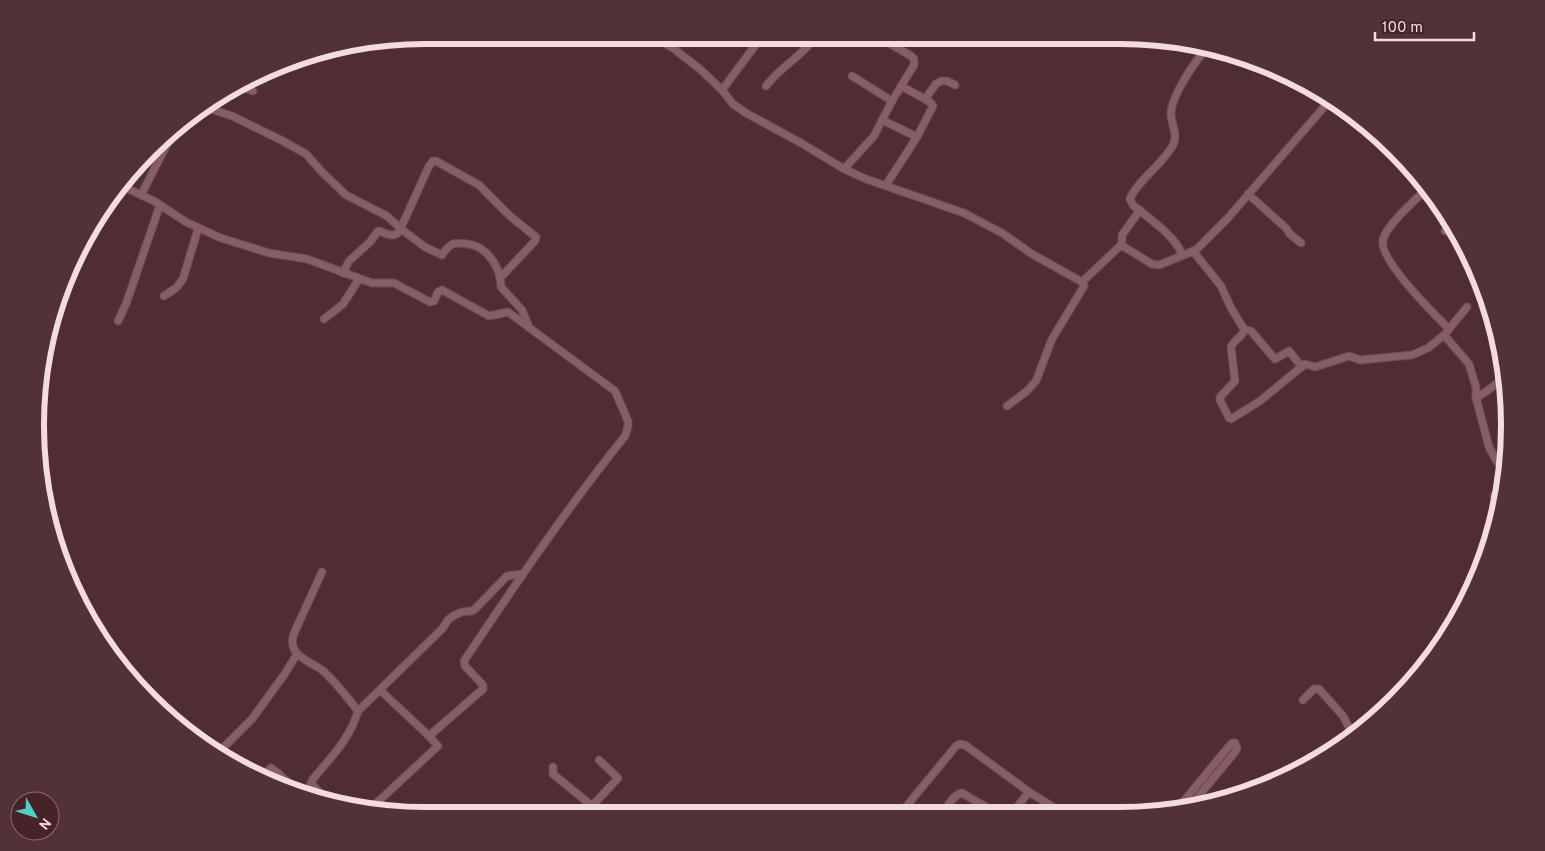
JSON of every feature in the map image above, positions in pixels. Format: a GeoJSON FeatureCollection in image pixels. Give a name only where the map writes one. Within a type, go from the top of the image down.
{"type":"FeatureCollection","features":[{"type":"Feature","properties":{"kind":"street"},"geometry":{"type":"LineString","coordinates":[[666,44],[686,58],[722,90],[733,104],[844,170],[964,214],[1002,233],[1032,254],[1082,282],[1084,286],[1061,323],[1049,347],[1036,381],[1027,391],[1007,406]]}},
{"type":"Feature","properties":{"kind":"street"},"geometry":{"type":"LineString","coordinates":[[722,90],[756,44]]}},
{"type":"Feature","properties":{"kind":"street"},"geometry":{"type":"LineString","coordinates":[[766,86],[782,68],[801,55],[810,44]]}},
{"type":"Feature","properties":{"kind":"street"},"geometry":{"type":"LineString","coordinates":[[844,170],[870,142],[914,65],[914,59],[895,44]]}},
{"type":"Feature","properties":{"kind":"street"},"geometry":{"type":"LineString","coordinates":[[1182,254],[1180,248],[1164,231],[1131,202],[1130,197],[1173,145],[1176,137],[1171,115],[1176,94],[1202,53]]}},
{"type":"Feature","properties":{"kind":"street"},"geometry":{"type":"LineString","coordinates":[[852,76],[892,101]]}},
{"type":"Feature","properties":{"kind":"street"},"geometry":{"type":"LineString","coordinates":[[925,99],[941,81],[954,84]]}},
{"type":"Feature","properties":{"kind":"street"},"geometry":{"type":"LineString","coordinates":[[886,185],[917,138],[933,106],[925,99],[901,86]]}},
{"type":"Feature","properties":{"kind":"street"},"geometry":{"type":"LineString","coordinates":[[247,89],[253,91]]}},
{"type":"Feature","properties":{"kind":"street"},"geometry":{"type":"LineString","coordinates":[[1121,245],[1155,265],[1164,264],[1182,254],[1193,251],[1213,233],[1326,105]]}},
{"type":"Feature","properties":{"kind":"street"},"geometry":{"type":"LineString","coordinates":[[211,109],[232,116],[306,154],[346,195],[387,216],[425,247],[442,254],[448,246],[456,242],[477,245],[492,258],[501,277],[501,287],[522,310],[530,329]]}},
{"type":"Feature","properties":{"kind":"street"},"geometry":{"type":"LineString","coordinates":[[882,120],[917,138]]}},
{"type":"Feature","properties":{"kind":"street"},"geometry":{"type":"LineString","coordinates":[[141,195],[166,146]]}},
{"type":"Feature","properties":{"kind":"street"},"geometry":{"type":"LineString","coordinates":[[344,273],[350,261],[370,242],[378,231],[396,235],[401,229],[429,166],[433,161],[436,161],[479,185],[510,216],[536,237],[535,241],[501,277]]}},
{"type":"Feature","properties":{"kind":"street"},"geometry":{"type":"LineString","coordinates":[[127,188],[160,205],[174,216],[198,229],[261,251],[299,257],[372,283],[394,283],[430,302],[434,301],[438,292],[443,290],[489,316],[508,312],[614,391],[625,413],[628,427],[625,436],[589,481],[464,661],[465,666],[483,687],[429,736]]}},
{"type":"Feature","properties":{"kind":"street"},"geometry":{"type":"LineString","coordinates":[[1422,193],[1403,212],[1386,233],[1382,243],[1383,248],[1401,276],[1449,329]]}},
{"type":"Feature","properties":{"kind":"street"},"geometry":{"type":"LineString","coordinates":[[1248,194],[1301,243]]}},
{"type":"Feature","properties":{"kind":"street"},"geometry":{"type":"LineString","coordinates":[[118,321],[126,304],[160,205]]}},
{"type":"Feature","properties":{"kind":"street"},"geometry":{"type":"LineString","coordinates":[[1082,282],[1121,245],[1122,235],[1140,210]]}},
{"type":"Feature","properties":{"kind":"street"},"geometry":{"type":"LineString","coordinates":[[164,296],[176,288],[183,279],[198,229]]}},
{"type":"Feature","properties":{"kind":"street"},"geometry":{"type":"LineString","coordinates":[[1193,251],[1221,286],[1231,308],[1244,329],[1251,331],[1275,360],[1289,351],[1302,366]]}},
{"type":"Feature","properties":{"kind":"street"},"geometry":{"type":"LineString","coordinates":[[324,319],[343,304],[359,279]]}},
{"type":"Feature","properties":{"kind":"street"},"geometry":{"type":"LineString","coordinates":[[1244,329],[1243,334],[1231,347],[1235,381],[1220,397],[1231,419],[1260,401],[1305,364],[1315,367],[1323,366],[1349,356],[1360,360],[1412,355],[1428,348],[1444,335],[1467,306]]}},
{"type":"Feature","properties":{"kind":"street"},"geometry":{"type":"LineString","coordinates":[[1444,335],[1469,364],[1489,446],[1499,464]]}},
{"type":"Feature","properties":{"kind":"street"},"geometry":{"type":"LineString","coordinates":[[1476,398],[1488,392],[1499,383]]}},
{"type":"Feature","properties":{"kind":"street"},"geometry":{"type":"LineString","coordinates":[[322,572],[292,637],[294,649],[297,654],[322,670],[358,711]]}},
{"type":"Feature","properties":{"kind":"street"},"geometry":{"type":"LineString","coordinates":[[318,791],[313,786],[313,779],[349,735],[358,711],[442,629],[448,620],[462,612],[475,609],[506,576],[523,574]]}},
{"type":"Feature","properties":{"kind":"street"},"geometry":{"type":"LineString","coordinates":[[222,749],[252,719],[297,654]]}},
{"type":"Feature","properties":{"kind":"street"},"geometry":{"type":"LineString","coordinates":[[1302,700],[1314,689],[1319,689],[1343,716],[1350,729]]}},
{"type":"Feature","properties":{"kind":"street"},"geometry":{"type":"LineString","coordinates":[[376,804],[438,746],[380,690]]}},
{"type":"Feature","properties":{"kind":"street"},"geometry":{"type":"LineString","coordinates":[[1182,802],[1232,743],[1235,744],[1237,748],[1235,752],[1195,800]]}},
{"type":"Feature","properties":{"kind":"street"},"geometry":{"type":"LineString","coordinates":[[907,806],[956,746],[960,744],[1053,807]]}},
{"type":"Feature","properties":{"kind":"street"},"geometry":{"type":"LineString","coordinates":[[553,767],[553,774],[592,806],[618,778],[599,760]]}},
{"type":"Feature","properties":{"kind":"street"},"geometry":{"type":"LineString","coordinates":[[267,772],[271,768],[286,781]]}},
{"type":"Feature","properties":{"kind":"street"},"geometry":{"type":"LineString","coordinates":[[307,788],[313,786]]}},
{"type":"Feature","properties":{"kind":"street"},"geometry":{"type":"LineString","coordinates":[[1017,807],[1029,792]]}},
{"type":"Feature","properties":{"kind":"street"},"geometry":{"type":"LineString","coordinates":[[947,807],[960,793],[965,794],[982,806]]}}]}
